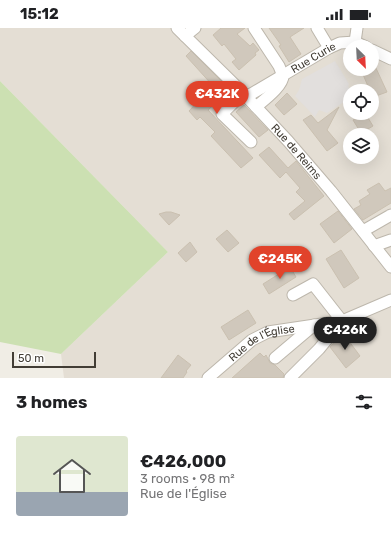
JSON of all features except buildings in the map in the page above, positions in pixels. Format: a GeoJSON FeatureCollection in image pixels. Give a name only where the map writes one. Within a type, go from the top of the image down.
{"type":"FeatureCollection","features":[{"type":"Feature","properties":{"kind":"street","name":"Rue de Reims"},"geometry":{"type":"LineString","coordinates":[[177,28],[245,95],[288,141],[331,191],[391,267]]}},
{"type":"Feature","properties":{"kind":"street"},"geometry":{"type":"LineString","coordinates":[[185,36],[195,28]]}},
{"type":"Feature","properties":{"kind":"street"},"geometry":{"type":"LineString","coordinates":[[254,28],[279,66],[283,76]]}},
{"type":"Feature","properties":{"kind":"street"},"geometry":{"type":"LineString","coordinates":[[317,28],[329,48]]}},
{"type":"Feature","properties":{"kind":"street"},"geometry":{"type":"LineString","coordinates":[[355,40],[357,28]]}},
{"type":"Feature","properties":{"kind":"street","name":"Rue Curie"},"geometry":{"type":"LineString","coordinates":[[251,142],[222,114],[245,95],[283,76],[329,48],[343,44]]}},
{"type":"Feature","properties":{"kind":"street"},"geometry":{"type":"LineString","coordinates":[[379,53],[391,59]]}},
{"type":"Feature","properties":{"kind":"street","name":"Rue Curie"},"geometry":{"type":"LineString","coordinates":[[256,107],[277,88],[283,80],[283,76]]}},
{"type":"Feature","properties":{"kind":"street"},"geometry":{"type":"LineString","coordinates":[[363,231],[391,215]]}},
{"type":"Feature","properties":{"kind":"street"},"geometry":{"type":"LineString","coordinates":[[374,246],[391,240]]}},
{"type":"Feature","properties":{"kind":"street"},"geometry":{"type":"LineString","coordinates":[[290,378],[319,349],[342,321],[313,284],[293,295]]}},
{"type":"Feature","properties":{"kind":"street","name":"Rue de l'Église"},"geometry":{"type":"LineString","coordinates":[[208,378],[252,340],[268,332],[342,321],[391,300]]}},
{"type":"Feature","properties":{"kind":"street"},"geometry":{"type":"LineString","coordinates":[[275,358],[314,325]]}},
{"type":"Feature","properties":{"kind":"shaded area"},"geometry":{"type":"Polygon","coordinates":[[[0,28],[391,28],[391,378],[64,378],[61,354],[168,252],[0,81],[0,28]]]}},
{"type":"Feature","properties":{"kind":"shaded area"},"geometry":{"type":"Polygon","coordinates":[[[335,61],[349,84],[343,84],[343,103],[327,113],[319,110],[315,117],[295,96],[299,90],[302,79],[335,61]]]}},
{"type":"Feature","properties":{"kind":"green space"},"geometry":{"type":"Polygon","coordinates":[[[0,81],[168,252],[61,354],[0,342],[0,81]]]}}]}
